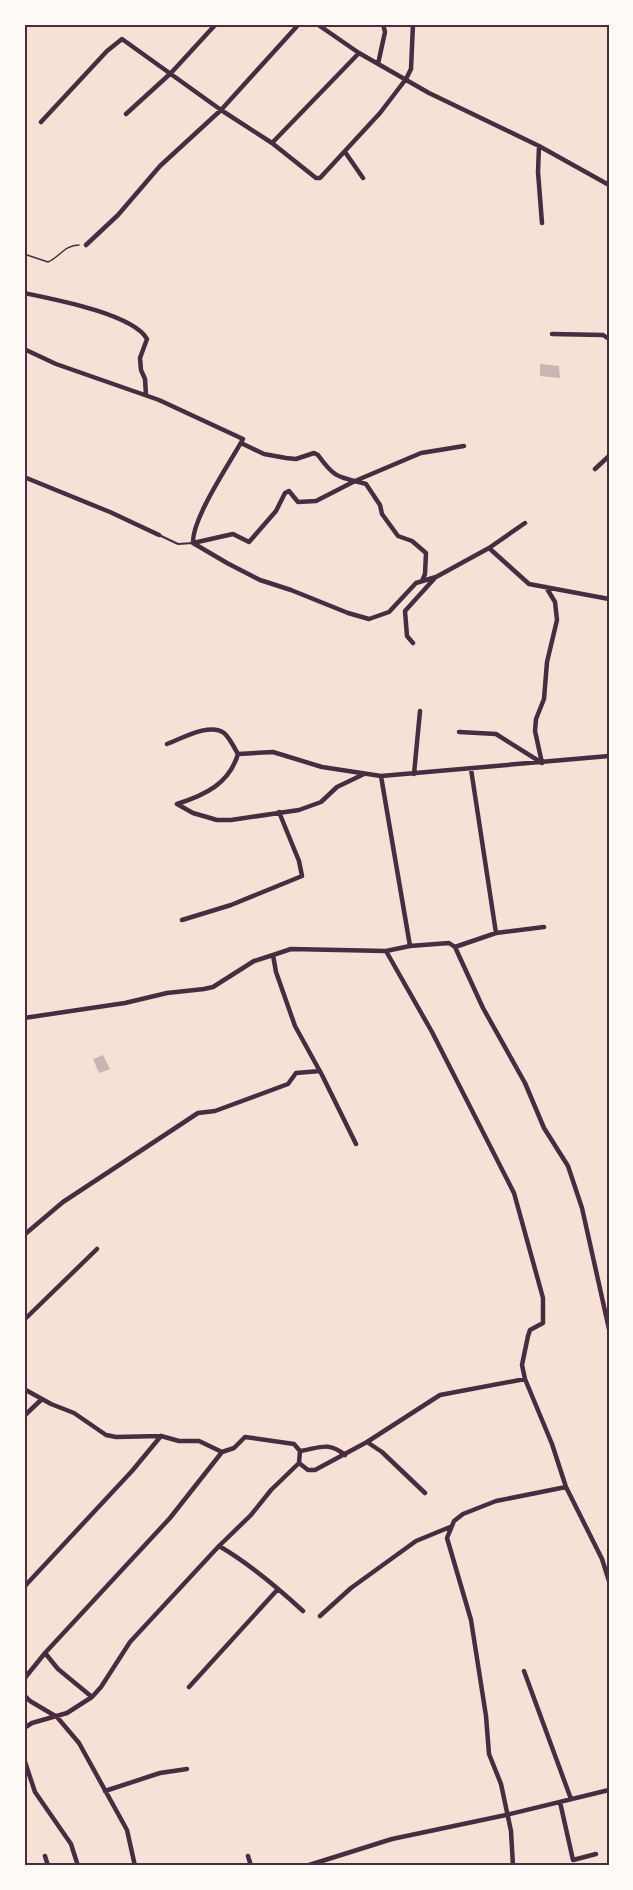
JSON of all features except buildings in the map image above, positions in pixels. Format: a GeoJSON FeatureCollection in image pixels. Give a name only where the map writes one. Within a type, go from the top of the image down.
{"type":"FeatureCollection","features":[{"type":"Feature","properties":{"kind":"street"},"geometry":{"type":"LineString","coordinates":[[126,114],[171,73],[216,24]]}},
{"type":"Feature","properties":{"kind":"street"},"geometry":{"type":"LineString","coordinates":[[86,245],[118,215],[171,155],[221,111],[299,24]]}},
{"type":"Feature","properties":{"kind":"street"},"geometry":{"type":"LineString","coordinates":[[317,24],[359,53],[429,93],[539,146],[609,185]]}},
{"type":"Feature","properties":{"kind":"street"},"geometry":{"type":"LineString","coordinates":[[378,64],[385,32],[383,24]]}},
{"type":"Feature","properties":{"kind":"street"},"geometry":{"type":"LineString","coordinates":[[41,122],[107,51],[123,39],[221,111],[272,143],[316,178],[320,178],[380,113],[406,78],[411,69],[413,24]]}},
{"type":"Feature","properties":{"kind":"street"},"geometry":{"type":"LineString","coordinates":[[272,143],[359,53]]}},
{"type":"Feature","properties":{"kind":"street"},"geometry":{"type":"LineString","coordinates":[[539,146],[538,172],[542,224]]}},
{"type":"Feature","properties":{"kind":"street"},"geometry":{"type":"LineString","coordinates":[[345,152],[363,178]]}},
{"type":"Feature","properties":{"kind":"street"},"geometry":{"type":"LineString","coordinates":[[24,293],[115,317],[143,332],[147,339],[140,358],[146,395]]}},
{"type":"Feature","properties":{"kind":"street"},"geometry":{"type":"LineString","coordinates":[[552,334],[603,335],[609,339]]}},
{"type":"Feature","properties":{"kind":"street"},"geometry":{"type":"LineString","coordinates":[[24,349],[56,364],[146,395],[243,439],[204,509],[193,534],[193,543]]}},
{"type":"Feature","properties":{"kind":"street"},"geometry":{"type":"LineString","coordinates":[[241,443],[264,454],[286,458],[296,459],[314,453],[331,472],[366,483],[380,505],[382,514],[398,536],[412,541],[426,553],[425,574],[422,581]]}},
{"type":"Feature","properties":{"kind":"street"},"geometry":{"type":"LineString","coordinates":[[193,543],[232,534],[249,542],[276,511],[285,493],[289,491],[298,502],[315,501],[421,453],[464,446]]}},
{"type":"Feature","properties":{"kind":"street"},"geometry":{"type":"LineString","coordinates":[[595,469],[609,456]]}},
{"type":"Feature","properties":{"kind":"street"},"geometry":{"type":"LineString","coordinates":[[24,477],[159,535]]}},
{"type":"Feature","properties":{"kind":"street"},"geometry":{"type":"LineString","coordinates":[[193,543],[260,580],[369,619],[389,612],[416,583],[436,576],[489,548],[525,523]]}},
{"type":"Feature","properties":{"kind":"street"},"geometry":{"type":"LineString","coordinates":[[489,548],[529,584],[609,599]]}},
{"type":"Feature","properties":{"kind":"street"},"geometry":{"type":"LineString","coordinates":[[412,643],[407,636],[405,611],[436,576]]}},
{"type":"Feature","properties":{"kind":"street"},"geometry":{"type":"LineString","coordinates":[[542,763],[535,731],[536,719],[544,699],[547,662],[557,620],[555,602],[546,587]]}},
{"type":"Feature","properties":{"kind":"street"},"geometry":{"type":"LineString","coordinates":[[414,774],[420,711]]}},
{"type":"Feature","properties":{"kind":"street"},"geometry":{"type":"LineString","coordinates":[[167,744],[200,731],[213,729],[223,732],[238,753]]}},
{"type":"Feature","properties":{"kind":"street"},"geometry":{"type":"LineString","coordinates":[[459,732],[496,734],[542,763]]}},
{"type":"Feature","properties":{"kind":"street"},"geometry":{"type":"LineString","coordinates":[[238,753],[273,752],[322,767],[381,776],[609,756]]}},
{"type":"Feature","properties":{"kind":"street"},"geometry":{"type":"LineString","coordinates":[[238,753],[235,764],[207,794],[177,804],[193,813],[217,820],[299,810],[321,802],[337,787],[364,774]]}},
{"type":"Feature","properties":{"kind":"street"},"geometry":{"type":"LineString","coordinates":[[471,769],[496,933]]}},
{"type":"Feature","properties":{"kind":"street"},"geometry":{"type":"LineString","coordinates":[[381,776],[410,946]]}},
{"type":"Feature","properties":{"kind":"street"},"geometry":{"type":"LineString","coordinates":[[182,920],[231,905],[302,876],[299,861],[279,812]]}},
{"type":"Feature","properties":{"kind":"street"},"geometry":{"type":"LineString","coordinates":[[455,947],[496,933],[544,927]]}},
{"type":"Feature","properties":{"kind":"street"},"geometry":{"type":"LineString","coordinates":[[24,1018],[213,987],[254,961],[291,949],[386,951],[410,946],[449,943],[455,947],[483,1008],[525,1083],[544,1128],[568,1166],[582,1208],[609,1329]]}},
{"type":"Feature","properties":{"kind":"street"},"geometry":{"type":"LineString","coordinates":[[386,951],[432,1032],[514,1193],[543,1298],[543,1323],[530,1330],[528,1336],[522,1365],[525,1379],[555,1450],[566,1486],[602,1559],[609,1581]]}},
{"type":"Feature","properties":{"kind":"street"},"geometry":{"type":"LineString","coordinates":[[273,954],[276,972],[295,1026],[356,1144]]}},
{"type":"Feature","properties":{"kind":"street"},"geometry":{"type":"LineString","coordinates":[[24,1235],[63,1202],[186,1119],[198,1113],[215,1111],[288,1084],[296,1073],[320,1071]]}},
{"type":"Feature","properties":{"kind":"street"},"geometry":{"type":"LineString","coordinates":[[24,1320],[97,1249]]}},
{"type":"Feature","properties":{"kind":"street"},"geometry":{"type":"LineString","coordinates":[[299,1463],[308,1470],[315,1470],[367,1442],[440,1395],[525,1379]]}},
{"type":"Feature","properties":{"kind":"street"},"geometry":{"type":"LineString","coordinates":[[24,1389],[74,1413],[106,1435],[116,1437],[161,1436],[179,1441],[199,1441],[222,1452]]}},
{"type":"Feature","properties":{"kind":"street"},"geometry":{"type":"LineString","coordinates":[[24,1416],[42,1399]]}},
{"type":"Feature","properties":{"kind":"street"},"geometry":{"type":"LineString","coordinates":[[24,1587],[132,1471],[161,1436]]}},
{"type":"Feature","properties":{"kind":"street"},"geometry":{"type":"LineString","coordinates":[[24,1678],[170,1518],[222,1452],[234,1448],[245,1437],[294,1444],[300,1451],[299,1463],[271,1490],[251,1515],[130,1642],[92,1697],[77,1708],[57,1717],[32,1723],[24,1728]]}},
{"type":"Feature","properties":{"kind":"street"},"geometry":{"type":"LineString","coordinates":[[367,1442],[382,1452],[425,1493]]}},
{"type":"Feature","properties":{"kind":"street"},"geometry":{"type":"LineString","coordinates":[[300,1451],[327,1445],[345,1455]]}},
{"type":"Feature","properties":{"kind":"street"},"geometry":{"type":"LineString","coordinates":[[513,1866],[510,1832],[501,1784],[489,1754],[486,1716],[471,1620],[447,1538],[450,1527],[458,1517],[489,1503],[566,1486]]}},
{"type":"Feature","properties":{"kind":"street"},"geometry":{"type":"LineString","coordinates":[[320,1616],[351,1588],[416,1541],[450,1527]]}},
{"type":"Feature","properties":{"kind":"street"},"geometry":{"type":"LineString","coordinates":[[219,1546],[237,1557],[303,1611]]}},
{"type":"Feature","properties":{"kind":"street"},"geometry":{"type":"LineString","coordinates":[[189,1687],[278,1589]]}},
{"type":"Feature","properties":{"kind":"street"},"geometry":{"type":"LineString","coordinates":[[45,1653],[58,1669],[92,1697]]}},
{"type":"Feature","properties":{"kind":"street"},"geometry":{"type":"LineString","coordinates":[[524,1671],[571,1799]]}},
{"type":"Feature","properties":{"kind":"street"},"geometry":{"type":"LineString","coordinates":[[24,1695],[57,1717],[79,1743],[127,1830],[135,1866]]}},
{"type":"Feature","properties":{"kind":"street"},"geometry":{"type":"LineString","coordinates":[[24,1759],[35,1792],[71,1844],[78,1866]]}},
{"type":"Feature","properties":{"kind":"street"},"geometry":{"type":"LineString","coordinates":[[105,1791],[160,1773],[187,1768]]}},
{"type":"Feature","properties":{"kind":"street"},"geometry":{"type":"LineString","coordinates":[[306,1866],[392,1839],[609,1790]]}},
{"type":"Feature","properties":{"kind":"street"},"geometry":{"type":"LineString","coordinates":[[560,1802],[573,1860],[596,1854]]}},
{"type":"Feature","properties":{"kind":"street"},"geometry":{"type":"LineString","coordinates":[[45,1856],[48,1866]]}},
{"type":"Feature","properties":{"kind":"street"},"geometry":{"type":"LineString","coordinates":[[248,1856],[251,1866]]}},
{"type":"Feature","properties":{"kind":"lane"},"geometry":{"type":"LineString","coordinates":[[159,535],[178,544],[193,543]]}},
{"type":"Feature","properties":{"kind":"path"},"geometry":{"type":"LineString","coordinates":[[24,254],[48,262],[65,248],[86,245]]}}]}
